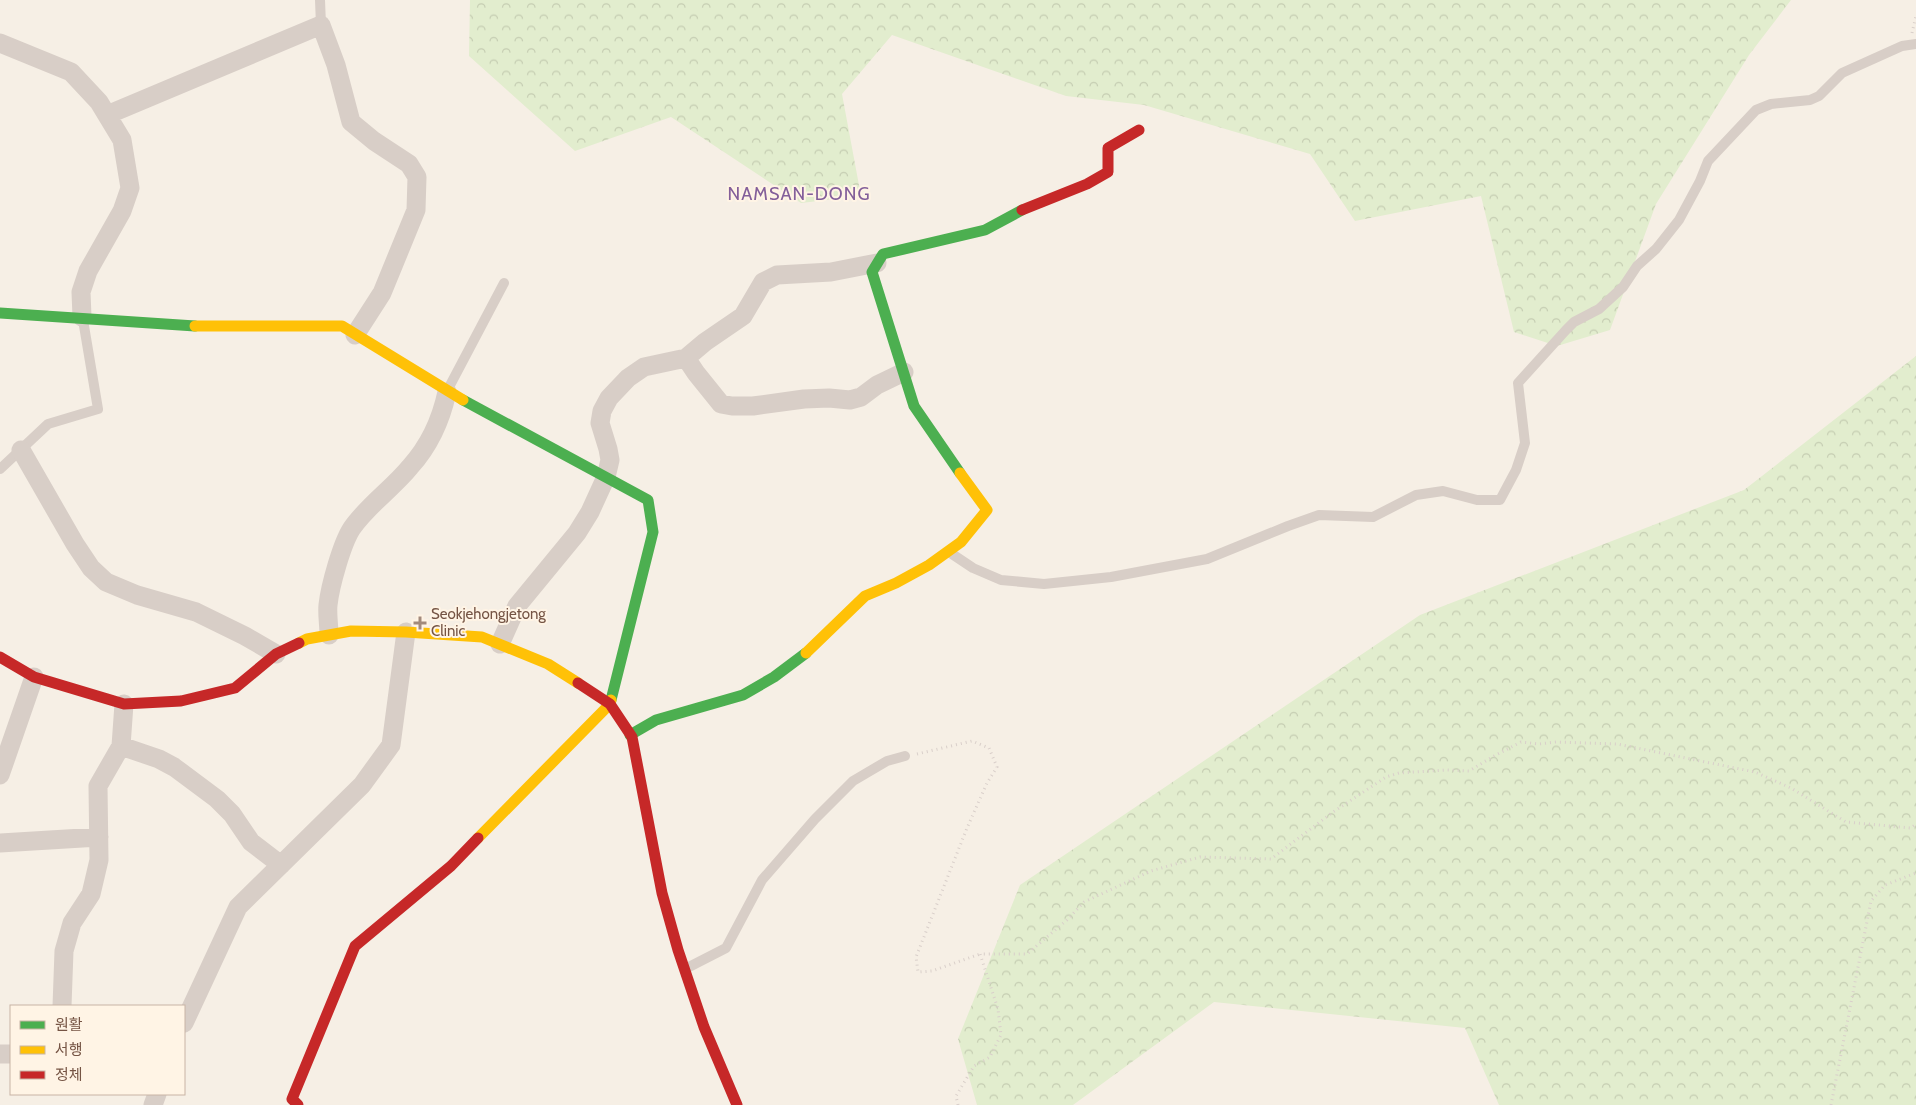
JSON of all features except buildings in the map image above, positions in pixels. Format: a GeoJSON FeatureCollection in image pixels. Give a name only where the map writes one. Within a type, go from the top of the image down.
{"type":"FeatureCollection","features":[{"type":"Feature","properties":{"kind":"street"},"geometry":{"type":"LineString","coordinates":[[107,116],[321,25],[336,65],[351,122],[374,141],[409,164],[417,177],[416,210],[382,292],[355,335]]}},
{"type":"Feature","properties":{"kind":"street"},"geometry":{"type":"LineString","coordinates":[[0,43],[71,72],[100,102],[122,140],[130,188],[122,211],[88,271],[81,292],[82,318]]}},
{"type":"Feature","properties":{"kind":"street"},"geometry":{"type":"LineString","coordinates":[[631,736],[656,720],[743,695],[774,677],[802,656],[866,596],[904,579],[929,565],[961,542],[987,510],[940,446],[914,406],[872,272],[883,254],[985,230],[1022,209],[1087,184],[1108,172],[1108,148],[1139,130]]}},
{"type":"Feature","properties":{"kind":"street"},"geometry":{"type":"LineString","coordinates":[[500,644],[517,606],[578,533],[606,477],[610,460],[600,423],[602,411],[609,398],[628,378],[644,367],[686,358],[704,342],[743,316],[763,282],[770,278],[777,275],[831,272],[877,263]]}},
{"type":"Feature","properties":{"kind":"street"},"geometry":{"type":"LineString","coordinates":[[0,313],[205,327],[342,326],[447,392],[648,500],[653,532],[610,704],[451,866],[355,946],[292,1099],[298,1105]]}},
{"type":"Feature","properties":{"kind":"street"},"geometry":{"type":"LineString","coordinates":[[686,358],[721,404],[732,406],[753,406],[804,399],[829,398],[850,400],[861,397],[877,385],[904,372]]}},
{"type":"Feature","properties":{"kind":"street"},"geometry":{"type":"LineString","coordinates":[[329,635],[328,605],[334,577],[351,530],[362,515],[411,467],[431,436],[442,412],[447,392]]}},
{"type":"Feature","properties":{"kind":"street"},"geometry":{"type":"LineString","coordinates":[[21,450],[75,544],[91,568],[106,582],[137,596],[196,612],[276,654]]}},
{"type":"Feature","properties":{"kind":"street"},"geometry":{"type":"LineString","coordinates":[[0,658],[34,677],[124,704],[181,701],[235,688],[276,654],[307,639],[350,631],[406,632],[482,637],[548,664],[610,704],[631,736],[662,894],[684,969],[704,1027],[737,1105]]}},
{"type":"Feature","properties":{"kind":"street"},"geometry":{"type":"LineString","coordinates":[[185,1020],[238,907],[362,785],[391,745],[406,632]]}},
{"type":"Feature","properties":{"kind":"street"},"geometry":{"type":"LineString","coordinates":[[0,775],[3,757],[34,677]]}},
{"type":"Feature","properties":{"kind":"street"},"geometry":{"type":"LineString","coordinates":[[62,1005],[64,951],[72,923],[91,894],[99,860],[98,786],[121,746],[124,704]]}},
{"type":"Feature","properties":{"kind":"street"},"geometry":{"type":"LineString","coordinates":[[121,746],[159,759],[180,771],[217,799],[232,814],[251,842],[281,864]]}},
{"type":"Feature","properties":{"kind":"street"},"geometry":{"type":"LineString","coordinates":[[0,842],[99,837]]}},
{"type":"Feature","properties":{"kind":"lane"},"geometry":{"type":"LineString","coordinates":[[320,0],[321,25]]}},
{"type":"Feature","properties":{"kind":"lane"},"geometry":{"type":"LineString","coordinates":[[948,551],[973,568],[1002,580],[1044,584],[1111,577],[1207,559],[1319,515],[1373,517],[1416,495],[1443,491],[1477,500],[1500,500],[1516,470],[1524,442],[1518,383],[1570,326],[1599,310],[1623,287],[1637,266],[1656,250],[1679,220],[1700,181],[1708,161],[1747,118],[1756,110],[1771,104],[1810,100],[1819,96],[1842,72],[1902,46],[1916,44]]}},
{"type":"Feature","properties":{"kind":"lane"},"geometry":{"type":"LineString","coordinates":[[447,392],[504,283]]}},
{"type":"Feature","properties":{"kind":"lane"},"geometry":{"type":"LineString","coordinates":[[0,469],[48,424],[98,409],[82,318]]}},
{"type":"Feature","properties":{"kind":"lane"},"geometry":{"type":"LineString","coordinates":[[684,969],[726,948],[762,880],[814,819],[853,781],[888,761],[905,756]]}},
{"type":"Feature","properties":{"kind":"path"},"geometry":{"type":"LineString","coordinates":[[905,756],[972,741],[989,748],[997,767],[987,783],[967,828],[916,957],[918,972],[932,971],[980,954],[1026,954],[1067,920],[1084,902],[1151,871],[1200,857],[1271,859],[1321,820],[1386,777],[1399,773],[1446,770],[1469,771],[1521,742],[1539,744],[1556,742],[1617,744],[1709,762],[1768,776],[1822,806],[1846,822],[1911,828],[1916,824]]}},
{"type":"Feature","properties":{"kind":"path"},"geometry":{"type":"LineString","coordinates":[[1832,1105],[1871,901],[1885,885],[1916,873]]}},
{"type":"Feature","properties":{"kind":"path"},"geometry":{"type":"LineString","coordinates":[[958,1105],[956,1096],[974,1066],[990,1057],[1001,1035],[998,1009],[980,954]]}},
{"type":"Feature","properties":{"kind":"green space"},"geometry":{"type":"Polygon","coordinates":[[[470,0],[1791,0],[1749,55],[1656,204],[1610,330],[1557,346],[1514,332],[1481,196],[1355,221],[1310,154],[1144,105],[1066,96],[892,35],[842,94],[861,196],[801,203],[671,117],[575,151],[469,56],[470,0]]]}},
{"type":"Feature","properties":{"kind":"green space"},"geometry":{"type":"Polygon","coordinates":[[[1916,356],[1916,1105],[1499,1105],[1465,1028],[1214,1002],[1073,1105],[977,1105],[958,1039],[1020,885],[1420,615],[1744,490],[1916,356]]]}},
{"type":"Feature","properties":{"kind":"traffic: fast"},"geometry":{"type":"LineString","coordinates":[[960,473],[914,406],[872,272],[883,254],[985,230],[1022,210]]}},
{"type":"Feature","properties":{"kind":"traffic: fast"},"geometry":{"type":"LineString","coordinates":[[0,313],[195,326]]}},
{"type":"Feature","properties":{"kind":"traffic: fast"},"geometry":{"type":"LineString","coordinates":[[463,400],[648,500],[653,532],[611,700]]}},
{"type":"Feature","properties":{"kind":"traffic: fast"},"geometry":{"type":"LineString","coordinates":[[630,735],[656,720],[743,695],[774,677],[806,653]]}},
{"type":"Feature","properties":{"kind":"traffic: slow"},"geometry":{"type":"LineString","coordinates":[[195,326],[342,326],[463,400]]}},
{"type":"Feature","properties":{"kind":"traffic: slow"},"geometry":{"type":"LineString","coordinates":[[806,653],[865,596],[896,583],[929,565],[961,542],[987,510],[960,473]]}},
{"type":"Feature","properties":{"kind":"traffic: slow"},"geometry":{"type":"LineString","coordinates":[[299,643],[307,639],[351,631],[406,632],[482,637],[548,664],[578,683]]}},
{"type":"Feature","properties":{"kind":"traffic: slow"},"geometry":{"type":"LineString","coordinates":[[478,838],[610,704],[611,700]]}},
{"type":"Feature","properties":{"kind":"traffic: jam"},"geometry":{"type":"LineString","coordinates":[[1022,210],[1087,184],[1108,172],[1108,148],[1139,130]]}},
{"type":"Feature","properties":{"kind":"traffic: jam"},"geometry":{"type":"LineString","coordinates":[[0,657],[34,677],[124,704],[181,701],[235,688],[276,654],[299,643]]}},
{"type":"Feature","properties":{"kind":"traffic: jam"},"geometry":{"type":"LineString","coordinates":[[578,683],[610,704],[632,737],[662,893],[678,950],[704,1027],[737,1105]]}},
{"type":"Feature","properties":{"kind":"traffic: jam"},"geometry":{"type":"LineString","coordinates":[[298,1105],[292,1099],[355,946],[451,866],[478,838]]}},
{"type":"Feature","properties":{"kind":"place","name":"Seokjehongjetong Clinic"},"geometry":{"type":"Point","coordinates":[420,623]}},
{"type":"Feature","properties":{"kind":"district","name":"NAMSAN-DONG"},"geometry":{"type":"Point","coordinates":[799,194]}}]}
